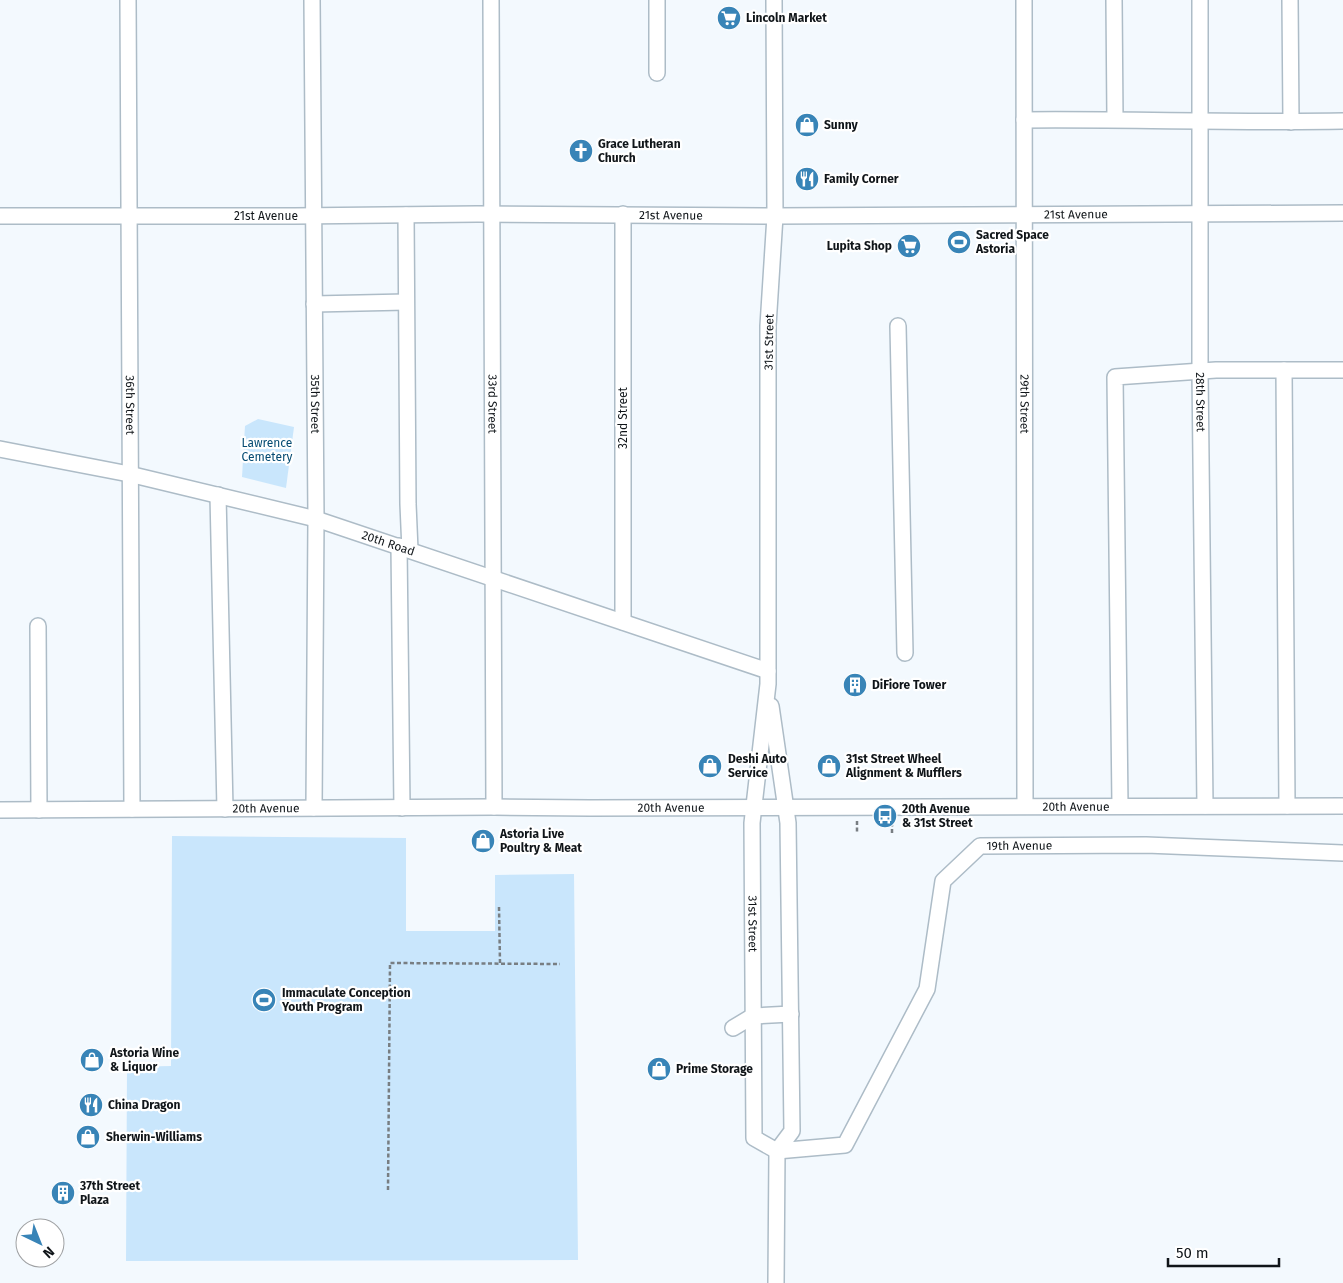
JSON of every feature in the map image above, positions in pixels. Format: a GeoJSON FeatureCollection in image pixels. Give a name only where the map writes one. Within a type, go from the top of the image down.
{"type":"FeatureCollection","features":[{"type":"Feature","properties":{"kind":"street","name":"36th Street"},"geometry":{"type":"LineString","coordinates":[[128,0],[132,809]]}},
{"type":"Feature","properties":{"kind":"street","name":"35th Street"},"geometry":{"type":"LineString","coordinates":[[312,0],[316,519],[314,808]]}},
{"type":"Feature","properties":{"kind":"street","name":"33rd Street"},"geometry":{"type":"LineString","coordinates":[[491,0],[494,807]]}},
{"type":"Feature","properties":{"kind":"street"},"geometry":{"type":"LineString","coordinates":[[657,0],[657,72]]}},
{"type":"Feature","properties":{"kind":"street","name":"31st Street"},"geometry":{"type":"LineString","coordinates":[[768,678],[788,832],[792,1131],[777,1151],[754,1138],[752,823],[768,678],[768,326],[775,216],[774,0]]}},
{"type":"Feature","properties":{"kind":"street","name":"29th Street"},"geometry":{"type":"LineString","coordinates":[[1024,0],[1025,806]]}},
{"type":"Feature","properties":{"kind":"street"},"geometry":{"type":"LineString","coordinates":[[1114,0],[1115,119]]}},
{"type":"Feature","properties":{"kind":"street","name":"28th Street"},"geometry":{"type":"LineString","coordinates":[[1200,0],[1200,372],[1205,806]]}},
{"type":"Feature","properties":{"kind":"street"},"geometry":{"type":"LineString","coordinates":[[1290,0],[1291,122]]}},
{"type":"Feature","properties":{"kind":"street"},"geometry":{"type":"LineString","coordinates":[[1024,120],[1343,121]]}},
{"type":"Feature","properties":{"kind":"street","name":"21st Avenue"},"geometry":{"type":"LineString","coordinates":[[0,216],[492,214],[775,216],[1343,213]]}},
{"type":"Feature","properties":{"kind":"street","name":"32nd Street"},"geometry":{"type":"LineString","coordinates":[[623,214],[624,622]]}},
{"type":"Feature","properties":{"kind":"street"},"geometry":{"type":"LineString","coordinates":[[402,808],[405,548],[408,504],[406,215]]}},
{"type":"Feature","properties":{"kind":"street"},"geometry":{"type":"LineString","coordinates":[[314,304],[406,302]]}},
{"type":"Feature","properties":{"kind":"street"},"geometry":{"type":"LineString","coordinates":[[898,326],[905,653]]}},
{"type":"Feature","properties":{"kind":"street"},"geometry":{"type":"LineString","coordinates":[[1120,806],[1114,377],[1216,370],[1343,370]]}},
{"type":"Feature","properties":{"kind":"street"},"geometry":{"type":"LineString","coordinates":[[1284,370],[1288,806]]}},
{"type":"Feature","properties":{"kind":"street","name":"20th Road"},"geometry":{"type":"LineString","coordinates":[[0,449],[130,474],[316,519],[624,622],[768,678]]}},
{"type":"Feature","properties":{"kind":"street"},"geometry":{"type":"LineString","coordinates":[[218,495],[225,809]]}},
{"type":"Feature","properties":{"kind":"street"},"geometry":{"type":"LineString","coordinates":[[38,626],[39,810]]}},
{"type":"Feature","properties":{"kind":"street","name":"20th Avenue"},"geometry":{"type":"LineString","coordinates":[[0,810],[494,807],[1343,806]]}},
{"type":"Feature","properties":{"kind":"street","name":"19th Avenue"},"geometry":{"type":"LineString","coordinates":[[777,1151],[845,1146],[927,989],[942,881],[980,846],[1146,845],[1343,853]]}},
{"type":"Feature","properties":{"kind":"street"},"geometry":{"type":"LineString","coordinates":[[733,1028],[753,1016],[790,1014]]}},
{"type":"Feature","properties":{"kind":"street"},"geometry":{"type":"LineString","coordinates":[[776,1283],[777,1151]]}},
{"type":"Feature","properties":{"kind":"path"},"geometry":{"type":"LineString","coordinates":[[857,826],[857,832]]}},
{"type":"Feature","properties":{"kind":"path"},"geometry":{"type":"LineString","coordinates":[[892,827],[892,833]]}},
{"type":"Feature","properties":{"kind":"path"},"geometry":{"type":"LineString","coordinates":[[500,907],[500,964]]}},
{"type":"Feature","properties":{"kind":"path"},"geometry":{"type":"LineString","coordinates":[[388,1190],[390,963],[560,964]]}},
{"type":"Feature","properties":{"kind":"green space","name":"Lawrence Cemetery"},"geometry":{"type":"Polygon","coordinates":[[[258,419],[294,427],[286,488],[242,477],[245,426],[258,419]]]}},
{"type":"Feature","properties":{"kind":"green space"},"geometry":{"type":"Polygon","coordinates":[[[172,836],[406,838],[406,931],[495,931],[495,875],[574,874],[578,1260],[126,1261],[127,1067],[171,1066],[172,836]]]}},
{"type":"Feature","properties":{"kind":"place","name":"Lincoln Market"},"geometry":{"type":"Point","coordinates":[729,18]}},
{"type":"Feature","properties":{"kind":"place","name":"Sunny"},"geometry":{"type":"Point","coordinates":[807,125]}},
{"type":"Feature","properties":{"kind":"place","name":"Grace Lutheran Church"},"geometry":{"type":"Point","coordinates":[581,151]}},
{"type":"Feature","properties":{"kind":"place","name":"Family Corner"},"geometry":{"type":"Point","coordinates":[807,179]}},
{"type":"Feature","properties":{"kind":"place","name":"Sacred Space Astoria"},"geometry":{"type":"Point","coordinates":[959,242]}},
{"type":"Feature","properties":{"kind":"place","name":"Lupita Shop"},"geometry":{"type":"Point","coordinates":[909,246]}},
{"type":"Feature","properties":{"kind":"place","name":"DiFiore Tower"},"geometry":{"type":"Point","coordinates":[855,685]}},
{"type":"Feature","properties":{"kind":"place","name":"Deshi Auto Service"},"geometry":{"type":"Point","coordinates":[710,766]}},
{"type":"Feature","properties":{"kind":"place","name":"31st Street Wheel Alignment & Mufflers"},"geometry":{"type":"Point","coordinates":[829,766]}},
{"type":"Feature","properties":{"kind":"place","name":"20th Avenue & 31st Street"},"geometry":{"type":"Point","coordinates":[885,816]}},
{"type":"Feature","properties":{"kind":"place","name":"Astoria Live Poultry & Meat"},"geometry":{"type":"Point","coordinates":[483,841]}},
{"type":"Feature","properties":{"kind":"place","name":"Immaculate Conception Youth Program"},"geometry":{"type":"Point","coordinates":[264,1000]}},
{"type":"Feature","properties":{"kind":"place","name":"Astoria Wine & Liquor"},"geometry":{"type":"Point","coordinates":[92,1060]}},
{"type":"Feature","properties":{"kind":"place","name":"Prime Storage"},"geometry":{"type":"Point","coordinates":[659,1069]}},
{"type":"Feature","properties":{"kind":"place","name":"China Dragon"},"geometry":{"type":"Point","coordinates":[91,1105]}},
{"type":"Feature","properties":{"kind":"place","name":"Sherwin-Williams"},"geometry":{"type":"Point","coordinates":[88,1137]}},
{"type":"Feature","properties":{"kind":"place","name":"37th Street Plaza"},"geometry":{"type":"Point","coordinates":[63,1193]}}]}
